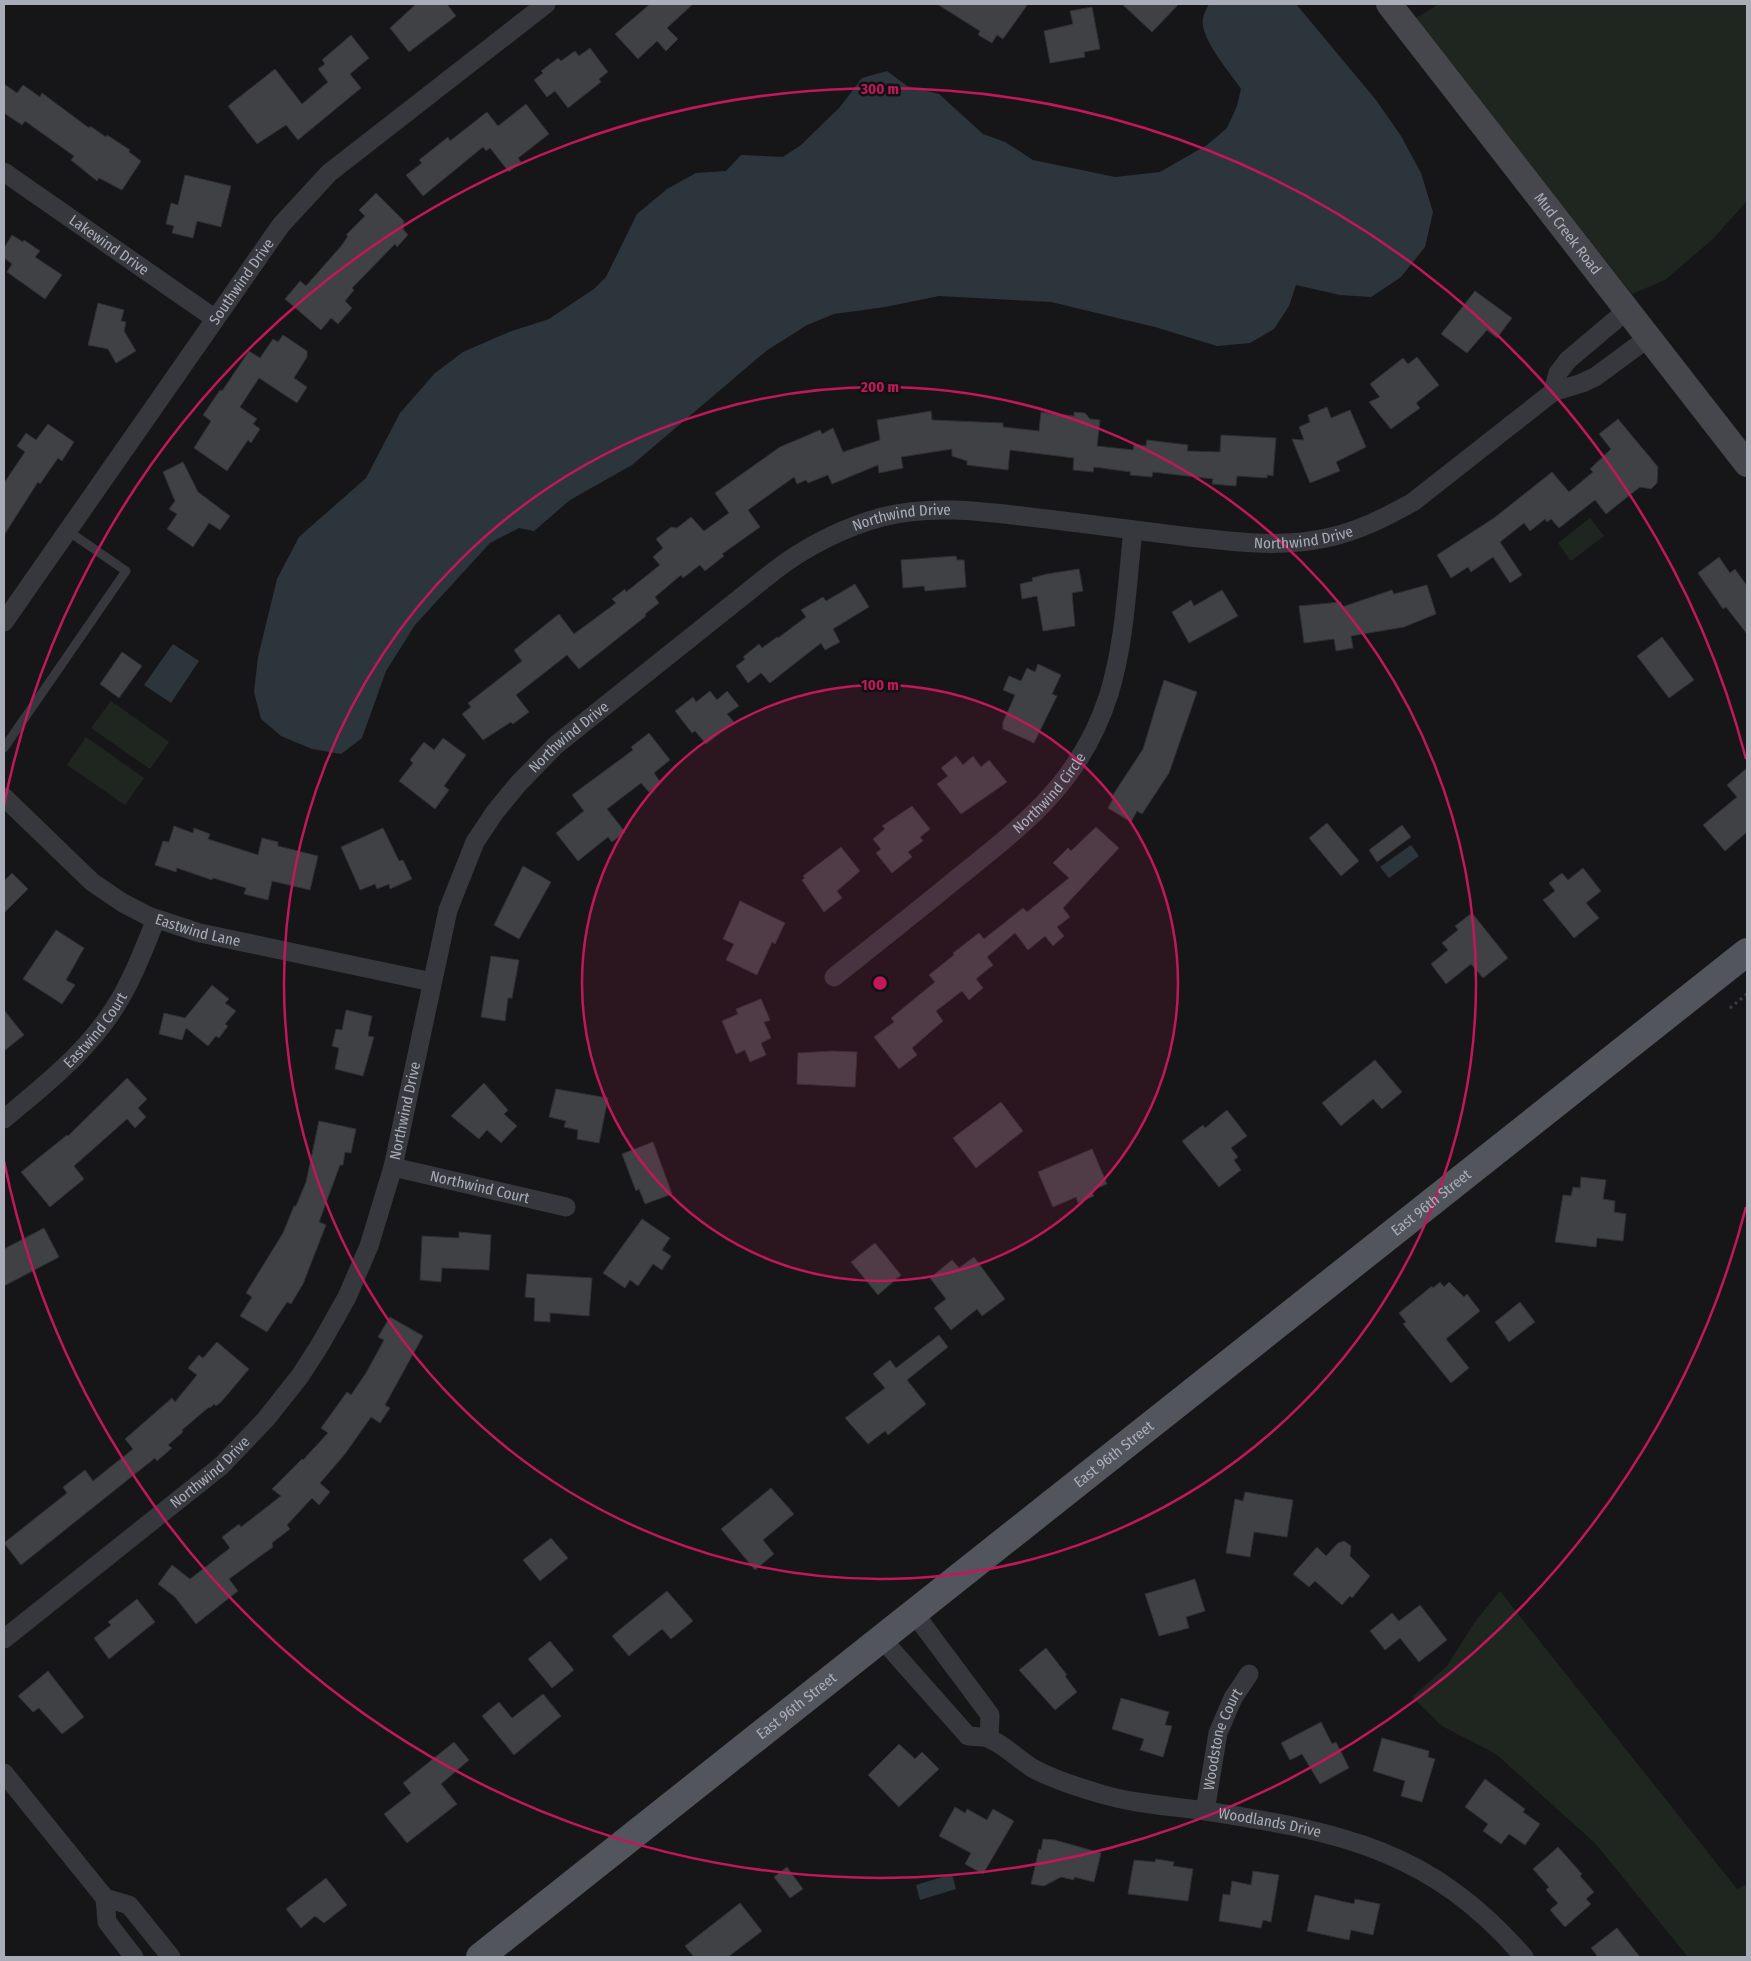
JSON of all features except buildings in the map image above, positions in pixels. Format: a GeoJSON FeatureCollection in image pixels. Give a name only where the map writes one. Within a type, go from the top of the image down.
{"type":"FeatureCollection","features":[{"type":"Feature","properties":{"kind":"main road","name":"East 96th Street"},"geometry":{"type":"LineString","coordinates":[[480,1957],[1747,952]]}},
{"type":"Feature","properties":{"kind":"street","name":"Southwind Drive"},"geometry":{"type":"LineString","coordinates":[[4,622],[214,318],[281,225],[316,184],[546,4]]}},
{"type":"Feature","properties":{"kind":"street","name":"Mud Creek Road"},"geometry":{"type":"LineString","coordinates":[[1390,4],[1626,311],[1747,464]]}},
{"type":"Feature","properties":{"kind":"street","name":"Lakewind Drive"},"geometry":{"type":"LineString","coordinates":[[4,172],[214,318]]}},
{"type":"Feature","properties":{"kind":"street"},"geometry":{"type":"LineString","coordinates":[[1553,392],[1558,374],[1568,360],[1626,311]]}},
{"type":"Feature","properties":{"kind":"street","name":"Northwind Drive"},"geometry":{"type":"LineString","coordinates":[[4,1639],[221,1466],[266,1419],[315,1353],[347,1297],[369,1246],[393,1168],[448,910],[475,842],[518,784],[556,745],[797,554],[865,522],[929,509],[976,510],[1241,543],[1270,544],[1308,541],[1350,532],[1388,516],[1413,502],[1553,392],[1582,384],[1595,377],[1648,338]]}},
{"type":"Feature","properties":{"kind":"street","name":"Northwind Circle"},"geometry":{"type":"LineString","coordinates":[[834,977],[1022,826],[1068,776],[1084,752],[1109,695],[1120,641],[1133,530]]}},
{"type":"Feature","properties":{"kind":"street","name":"Eastwind Lane"},"geometry":{"type":"LineString","coordinates":[[4,796],[92,882],[123,904],[156,919],[200,933],[432,982]]}},
{"type":"Feature","properties":{"kind":"street","name":"Eastwind Court"},"geometry":{"type":"LineString","coordinates":[[4,1119],[55,1077],[88,1044],[105,1022],[133,974],[156,919]]}},
{"type":"Feature","properties":{"kind":"street","name":"Northwind Court"},"geometry":{"type":"LineString","coordinates":[[393,1168],[566,1207]]}},
{"type":"Feature","properties":{"kind":"street"},"geometry":{"type":"LineString","coordinates":[[914,1613],[990,1715],[989,1738]]}},
{"type":"Feature","properties":{"kind":"street","name":"Woodlands Drive"},"geometry":{"type":"LineString","coordinates":[[882,1639],[968,1736],[989,1738],[1033,1768],[1064,1783],[1135,1801],[1205,1811],[1334,1834],[1366,1844],[1407,1862],[1449,1887],[1486,1917],[1524,1957]]}},
{"type":"Feature","properties":{"kind":"street","name":"Woodstone Court"},"geometry":{"type":"LineString","coordinates":[[1205,1811],[1218,1733],[1234,1698],[1250,1674]]}},
{"type":"Feature","properties":{"kind":"street"},"geometry":{"type":"LineString","coordinates":[[4,1773],[105,1898],[129,1906],[170,1957]]}},
{"type":"Feature","properties":{"kind":"street"},"geometry":{"type":"LineString","coordinates":[[105,1898],[106,1922],[134,1957]]}},
{"type":"Feature","properties":{"kind":"lane"},"geometry":{"type":"LineString","coordinates":[[4,748],[126,571],[68,531]]}},
{"type":"Feature","properties":{"kind":"path"},"geometry":{"type":"LineString","coordinates":[[1730,1008],[1747,994]]}},
{"type":"Feature","properties":{"kind":"shaded area"},"geometry":{"type":"Polygon","coordinates":[[[1209,4],[1296,4],[1376,100],[1401,136],[1421,173],[1433,212],[1425,247],[1401,277],[1371,297],[1340,295],[1296,285],[1289,306],[1274,329],[1250,343],[1217,346],[1155,327],[1051,302],[939,296],[885,307],[834,314],[807,325],[766,351],[632,465],[570,500],[534,531],[519,528],[490,543],[415,625],[386,671],[362,738],[341,754],[312,749],[281,736],[261,719],[254,692],[258,657],[277,579],[299,537],[366,478],[400,413],[435,373],[463,352],[509,332],[549,319],[594,289],[606,277],[637,214],[667,189],[696,173],[726,171],[741,155],[783,157],[801,145],[840,107],[862,78],[887,71],[907,86],[939,94],[983,134],[1005,142],[1033,160],[1115,177],[1160,172],[1207,145],[1227,128],[1237,106],[1241,89],[1210,45],[1203,26],[1203,16],[1209,4]]]}},
{"type":"Feature","properties":{"kind":"shaded area"},"geometry":{"type":"Polygon","coordinates":[[[1439,4],[1747,4],[1747,201],[1713,239],[1665,280],[1632,294],[1414,19],[1439,4]]]}},
{"type":"Feature","properties":{"kind":"shaded area"},"geometry":{"type":"Polygon","coordinates":[[[1590,518],[1604,536],[1571,561],[1558,543],[1590,518]]]}},
{"type":"Feature","properties":{"kind":"shaded area"},"geometry":{"type":"Polygon","coordinates":[[[173,644],[199,661],[171,703],[144,685],[173,644]]]}},
{"type":"Feature","properties":{"kind":"shaded area"},"geometry":{"type":"Polygon","coordinates":[[[111,701],[169,742],[150,769],[91,728],[111,701]]]}},
{"type":"Feature","properties":{"kind":"shaded area"},"geometry":{"type":"Polygon","coordinates":[[[86,737],[144,778],[125,805],[67,765],[86,737]]]}},
{"type":"Feature","properties":{"kind":"shaded area"},"geometry":{"type":"Polygon","coordinates":[[[1411,845],[1419,856],[1389,878],[1380,867],[1411,845]]]}},
{"type":"Feature","properties":{"kind":"shaded area"},"geometry":{"type":"Polygon","coordinates":[[[1500,1591],[1737,1889],[1747,1884],[1747,1957],[1688,1957],[1595,1843],[1496,1754],[1442,1726],[1412,1697],[1447,1666],[1474,1623],[1500,1591]]]}},
{"type":"Feature","properties":{"kind":"shaded area"},"geometry":{"type":"Polygon","coordinates":[[[952,1874],[956,1889],[920,1900],[916,1885],[952,1874]]]}}]}
